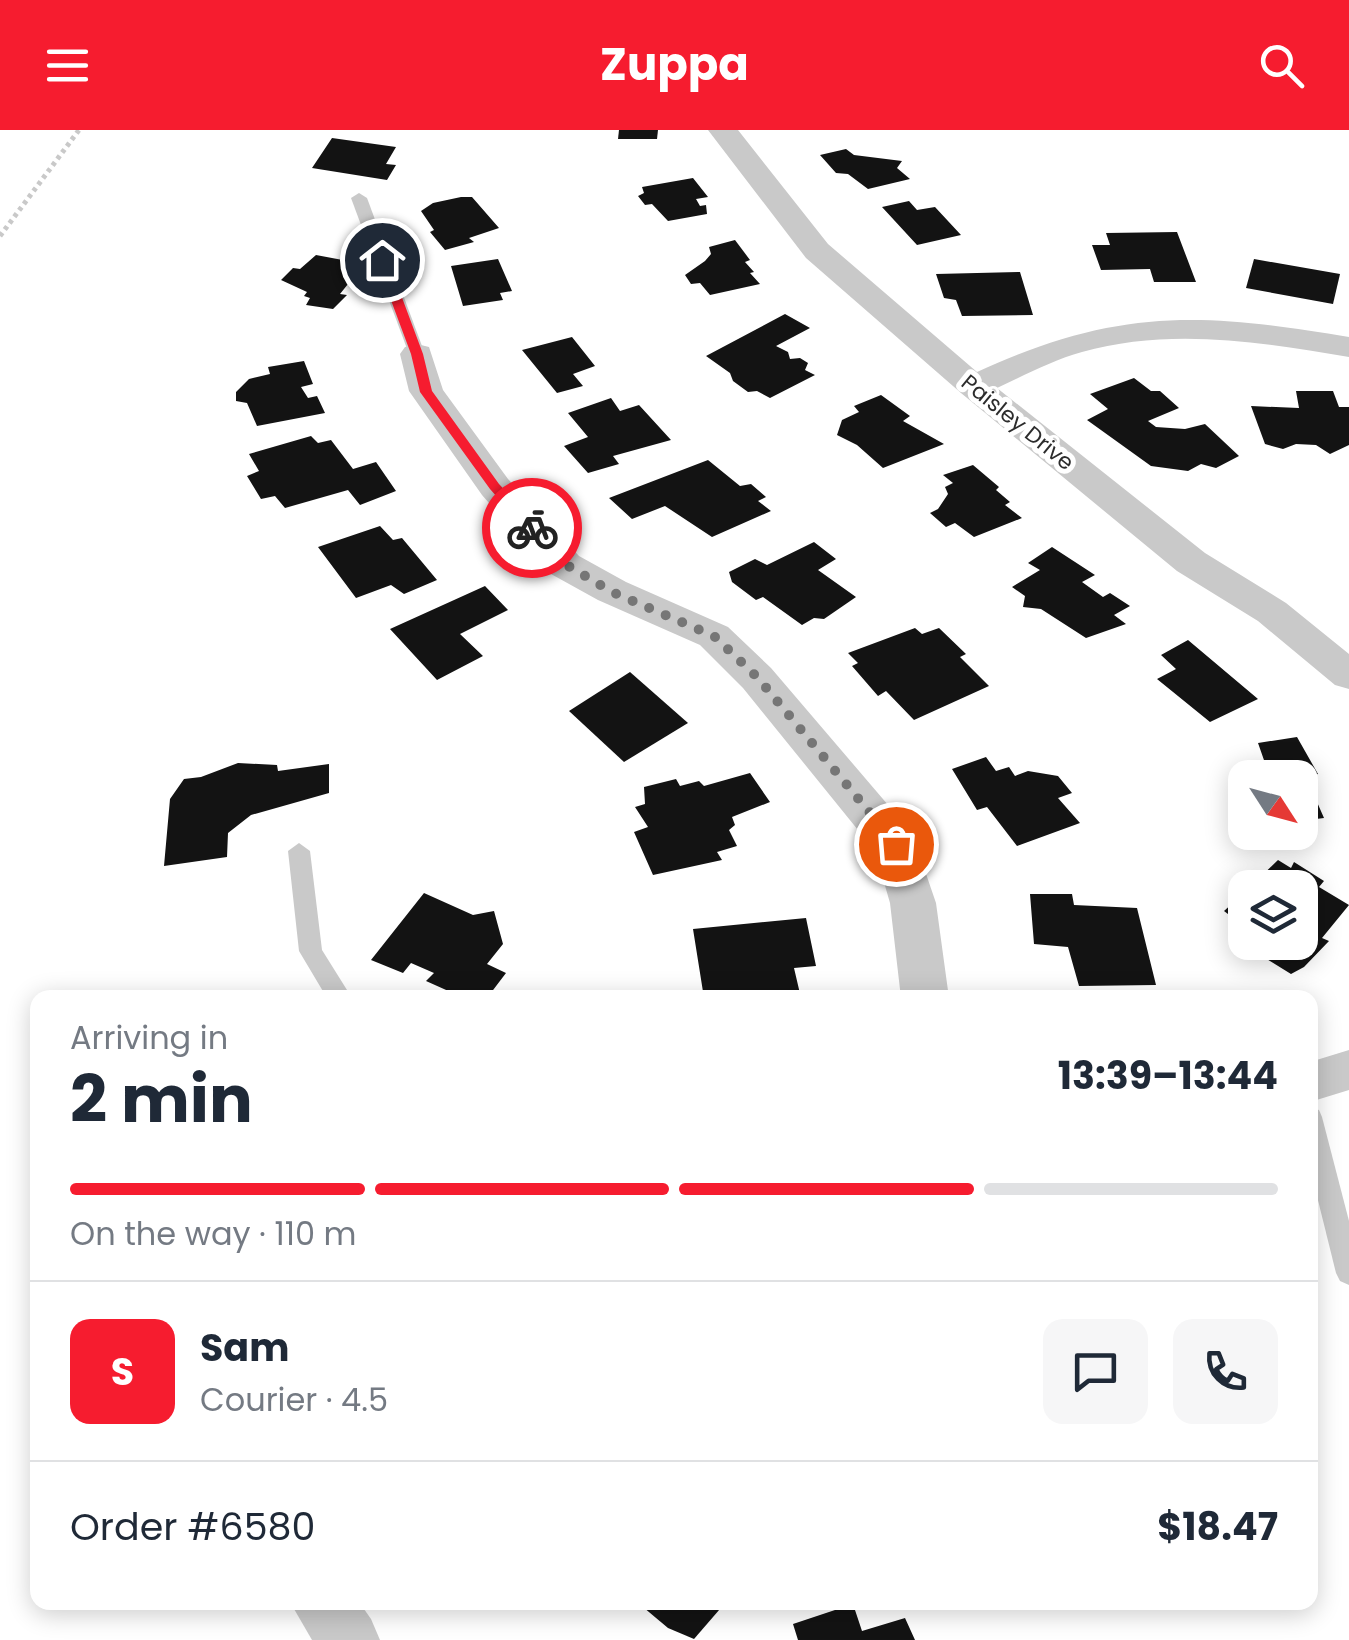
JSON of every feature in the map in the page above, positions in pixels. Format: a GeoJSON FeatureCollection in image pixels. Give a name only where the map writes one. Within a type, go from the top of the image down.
{"type":"FeatureCollection","features":[{"type":"Feature","properties":{"kind":"street","name":"Paisley Drive"},"geometry":{"type":"LineString","coordinates":[[723,130],[816,251],[973,386],[1191,562],[1272,612],[1349,675]]}},
{"type":"Feature","properties":{"kind":"street"},"geometry":{"type":"LineString","coordinates":[[973,386],[1067,346],[1142,332],[1214,329],[1349,347]]}},
{"type":"Feature","properties":{"kind":"street"},"geometry":{"type":"LineString","coordinates":[[417,354],[426,392],[495,486],[565,564],[612,592],[714,636],[758,678],[896,844],[913,903],[924,990]]}},
{"type":"Feature","properties":{"kind":"street"},"geometry":{"type":"LineString","coordinates":[[1318,1080],[1349,1070]]}},
{"type":"Feature","properties":{"kind":"street"},"geometry":{"type":"LineString","coordinates":[[326,1610],[350,1640]]}},
{"type":"Feature","properties":{"kind":"lane"},"geometry":{"type":"LineString","coordinates":[[359,198],[417,354]]}},
{"type":"Feature","properties":{"kind":"lane"},"geometry":{"type":"LineString","coordinates":[[299,851],[311,951],[335,990]]}},
{"type":"Feature","properties":{"kind":"lane"},"geometry":{"type":"LineString","coordinates":[[1318,1148],[1349,1273]]}},
{"type":"Feature","properties":{"kind":"path"},"geometry":{"type":"LineString","coordinates":[[0,236],[79,130]]}},
{"type":"Feature","properties":{"kind":"building"},"geometry":{"type":"Polygon","coordinates":[[[619,130],[658,130],[657,139],[618,139],[619,130]]]}},
{"type":"Feature","properties":{"kind":"building"},"geometry":{"type":"Polygon","coordinates":[[[332,138],[396,147],[386,164],[396,165],[387,180],[312,168],[332,138]]]}},
{"type":"Feature","properties":{"kind":"building"},"geometry":{"type":"Polygon","coordinates":[[[846,149],[854,155],[902,161],[897,168],[910,179],[868,189],[848,174],[836,173],[820,155],[846,149]]]}},
{"type":"Feature","properties":{"kind":"building"},"geometry":{"type":"Polygon","coordinates":[[[693,178],[708,197],[696,199],[700,206],[706,205],[707,214],[668,221],[638,196],[644,193],[642,187],[693,178]]]}},
{"type":"Feature","properties":{"kind":"building"},"geometry":{"type":"Polygon","coordinates":[[[472,197],[499,228],[469,238],[474,242],[445,250],[430,232],[434,230],[421,211],[433,203],[472,197]]]}},
{"type":"Feature","properties":{"kind":"building"},"geometry":{"type":"Polygon","coordinates":[[[909,201],[917,210],[935,207],[961,235],[917,245],[882,207],[909,201]]]}},
{"type":"Feature","properties":{"kind":"building"},"geometry":{"type":"Polygon","coordinates":[[[1177,232],[1196,282],[1154,282],[1150,269],[1101,270],[1092,245],[1110,245],[1106,233],[1177,232]]]}},
{"type":"Feature","properties":{"kind":"building"},"geometry":{"type":"Polygon","coordinates":[[[735,240],[750,260],[745,262],[754,272],[750,273],[760,284],[710,295],[700,283],[691,284],[685,275],[711,254],[709,247],[735,240]]]}},
{"type":"Feature","properties":{"kind":"building"},"geometry":{"type":"Polygon","coordinates":[[[316,255],[364,264],[340,294],[347,295],[333,309],[306,305],[310,298],[304,296],[307,292],[281,280],[316,255]]]}},
{"type":"Feature","properties":{"kind":"building"},"geometry":{"type":"Polygon","coordinates":[[[498,259],[512,291],[500,293],[503,300],[463,306],[451,266],[498,259]]]}},
{"type":"Feature","properties":{"kind":"building"},"geometry":{"type":"Polygon","coordinates":[[[1254,259],[1340,274],[1333,304],[1246,288],[1254,259]]]}},
{"type":"Feature","properties":{"kind":"building"},"geometry":{"type":"Polygon","coordinates":[[[1020,272],[1033,315],[962,316],[956,300],[944,298],[936,274],[1020,272]]]}},
{"type":"Feature","properties":{"kind":"building"},"geometry":{"type":"Polygon","coordinates":[[[785,314],[810,328],[776,346],[788,352],[790,359],[800,358],[808,363],[805,370],[815,375],[770,398],[757,391],[748,392],[706,356],[785,314]]]}},
{"type":"Feature","properties":{"kind":"building"},"geometry":{"type":"Polygon","coordinates":[[[572,337],[595,366],[573,374],[583,386],[557,393],[522,350],[572,337]]]}},
{"type":"Feature","properties":{"kind":"building"},"geometry":{"type":"Polygon","coordinates":[[[304,361],[313,384],[301,387],[308,398],[317,396],[325,413],[257,426],[247,403],[236,401],[236,392],[249,379],[270,374],[268,367],[304,361]]]}},
{"type":"Feature","properties":{"kind":"building"},"geometry":{"type":"Polygon","coordinates":[[[1134,378],[1151,391],[1160,391],[1179,408],[1148,421],[1156,427],[1185,429],[1205,424],[1239,456],[1216,468],[1201,464],[1188,471],[1151,466],[1087,420],[1108,409],[1090,394],[1134,378]]]}},
{"type":"Feature","properties":{"kind":"building"},"geometry":{"type":"Polygon","coordinates":[[[1296,391],[1333,391],[1339,407],[1349,407],[1349,445],[1330,454],[1316,445],[1296,444],[1283,449],[1265,444],[1251,406],[1299,408],[1296,391]]]}},
{"type":"Feature","properties":{"kind":"building"},"geometry":{"type":"Polygon","coordinates":[[[881,395],[910,416],[903,421],[944,444],[883,468],[857,445],[837,435],[842,420],[859,412],[854,406],[881,395]]]}},
{"type":"Feature","properties":{"kind":"building"},"geometry":{"type":"Polygon","coordinates":[[[611,398],[620,411],[639,405],[671,440],[613,456],[619,464],[588,473],[564,446],[588,437],[568,413],[611,398]]]}},
{"type":"Feature","properties":{"kind":"building"},"geometry":{"type":"Polygon","coordinates":[[[311,436],[318,443],[331,440],[353,469],[376,462],[396,491],[360,505],[348,490],[285,508],[275,496],[261,499],[247,476],[259,471],[249,454],[311,436]]]}},
{"type":"Feature","properties":{"kind":"building"},"geometry":{"type":"Polygon","coordinates":[[[708,460],[740,486],[751,484],[766,497],[758,501],[771,511],[712,537],[665,506],[632,519],[609,498],[708,460]]]}},
{"type":"Feature","properties":{"kind":"building"},"geometry":{"type":"Polygon","coordinates":[[[973,465],[999,487],[996,490],[1010,502],[1005,505],[1022,518],[974,537],[955,523],[946,527],[930,513],[938,509],[948,494],[945,487],[953,483],[943,475],[973,465]]]}},
{"type":"Feature","properties":{"kind":"building"},"geometry":{"type":"Polygon","coordinates":[[[380,526],[393,540],[402,538],[437,580],[404,594],[391,585],[356,598],[318,547],[380,526]]]}},
{"type":"Feature","properties":{"kind":"building"},"geometry":{"type":"Polygon","coordinates":[[[814,542],[836,559],[818,570],[856,597],[824,619],[814,618],[802,625],[763,597],[756,600],[732,582],[729,572],[755,559],[767,565],[814,542]]]}},
{"type":"Feature","properties":{"kind":"building"},"geometry":{"type":"Polygon","coordinates":[[[1052,547],[1095,575],[1082,582],[1103,597],[1110,593],[1130,606],[1114,615],[1126,624],[1086,638],[1041,609],[1023,607],[1025,596],[1012,587],[1040,570],[1028,563],[1052,547]]]}},
{"type":"Feature","properties":{"kind":"building"},"geometry":{"type":"Polygon","coordinates":[[[485,586],[508,610],[460,634],[483,656],[437,680],[390,629],[485,586]]]}},
{"type":"Feature","properties":{"kind":"building"},"geometry":{"type":"Polygon","coordinates":[[[915,628],[922,634],[939,628],[966,654],[960,657],[989,686],[914,720],[886,691],[878,696],[852,666],[858,663],[848,653],[915,628]]]}},
{"type":"Feature","properties":{"kind":"building"},"geometry":{"type":"Polygon","coordinates":[[[1188,640],[1258,699],[1210,722],[1157,679],[1176,669],[1161,655],[1188,640]]]}},
{"type":"Feature","properties":{"kind":"building"},"geometry":{"type":"Polygon","coordinates":[[[630,672],[688,723],[624,762],[569,711],[630,672]]]}},
{"type":"Feature","properties":{"kind":"building"},"geometry":{"type":"Polygon","coordinates":[[[1297,737],[1310,760],[1264,760],[1258,743],[1297,737]]]}},
{"type":"Feature","properties":{"kind":"building"},"geometry":{"type":"Polygon","coordinates":[[[986,757],[996,771],[1009,767],[1015,776],[1028,771],[1058,776],[1072,793],[1058,798],[1080,823],[1017,846],[987,807],[977,810],[952,769],[986,757]]]}},
{"type":"Feature","properties":{"kind":"building"},"geometry":{"type":"Polygon","coordinates":[[[238,763],[277,765],[278,771],[329,764],[329,793],[251,815],[228,833],[227,857],[164,866],[170,799],[184,779],[238,763]]]}},
{"type":"Feature","properties":{"kind":"building"},"geometry":{"type":"Polygon","coordinates":[[[750,773],[770,802],[732,817],[735,825],[729,830],[737,846],[717,852],[722,860],[653,875],[634,832],[648,827],[635,807],[645,804],[644,787],[676,779],[680,786],[699,781],[704,786],[750,773]]]}},
{"type":"Feature","properties":{"kind":"building"},"geometry":{"type":"Polygon","coordinates":[[[1278,860],[1291,868],[1294,862],[1307,870],[1268,870],[1278,860]]]}},
{"type":"Feature","properties":{"kind":"building"},"geometry":{"type":"Polygon","coordinates":[[[1318,877],[1324,881],[1319,887],[1349,905],[1322,938],[1329,941],[1318,952],[1318,877]]]}},
{"type":"Feature","properties":{"kind":"building"},"geometry":{"type":"Polygon","coordinates":[[[424,893],[473,915],[494,911],[503,944],[487,964],[506,973],[493,990],[446,990],[426,981],[434,973],[411,963],[403,973],[371,960],[424,893]]]}},
{"type":"Feature","properties":{"kind":"building"},"geometry":{"type":"Polygon","coordinates":[[[1030,894],[1072,894],[1074,905],[1137,908],[1156,985],[1079,986],[1068,947],[1034,944],[1030,894]]]}},
{"type":"Feature","properties":{"kind":"building"},"geometry":{"type":"Polygon","coordinates":[[[806,918],[816,966],[794,968],[799,990],[703,990],[693,929],[806,918]]]}},
{"type":"Feature","properties":{"kind":"building"},"geometry":{"type":"Polygon","coordinates":[[[1268,960],[1311,960],[1291,974],[1268,960]]]}},
{"type":"Feature","properties":{"kind":"building"},"geometry":{"type":"Polygon","coordinates":[[[647,1610],[719,1610],[694,1639],[668,1628],[647,1610]]]}},
{"type":"Feature","properties":{"kind":"building"},"geometry":{"type":"Polygon","coordinates":[[[835,1610],[855,1610],[862,1631],[905,1618],[915,1640],[798,1640],[793,1624],[835,1610]]]}},
{"type":"Feature","properties":{"kind":"way so far"},"geometry":{"type":"LineString","coordinates":[[532,528],[565,564],[612,592],[714,636],[758,678],[896,844]]}},
{"type":"Feature","properties":{"kind":"route"},"geometry":{"type":"LineString","coordinates":[[382,260],[417,354],[426,392],[495,486],[532,528]]}}]}
